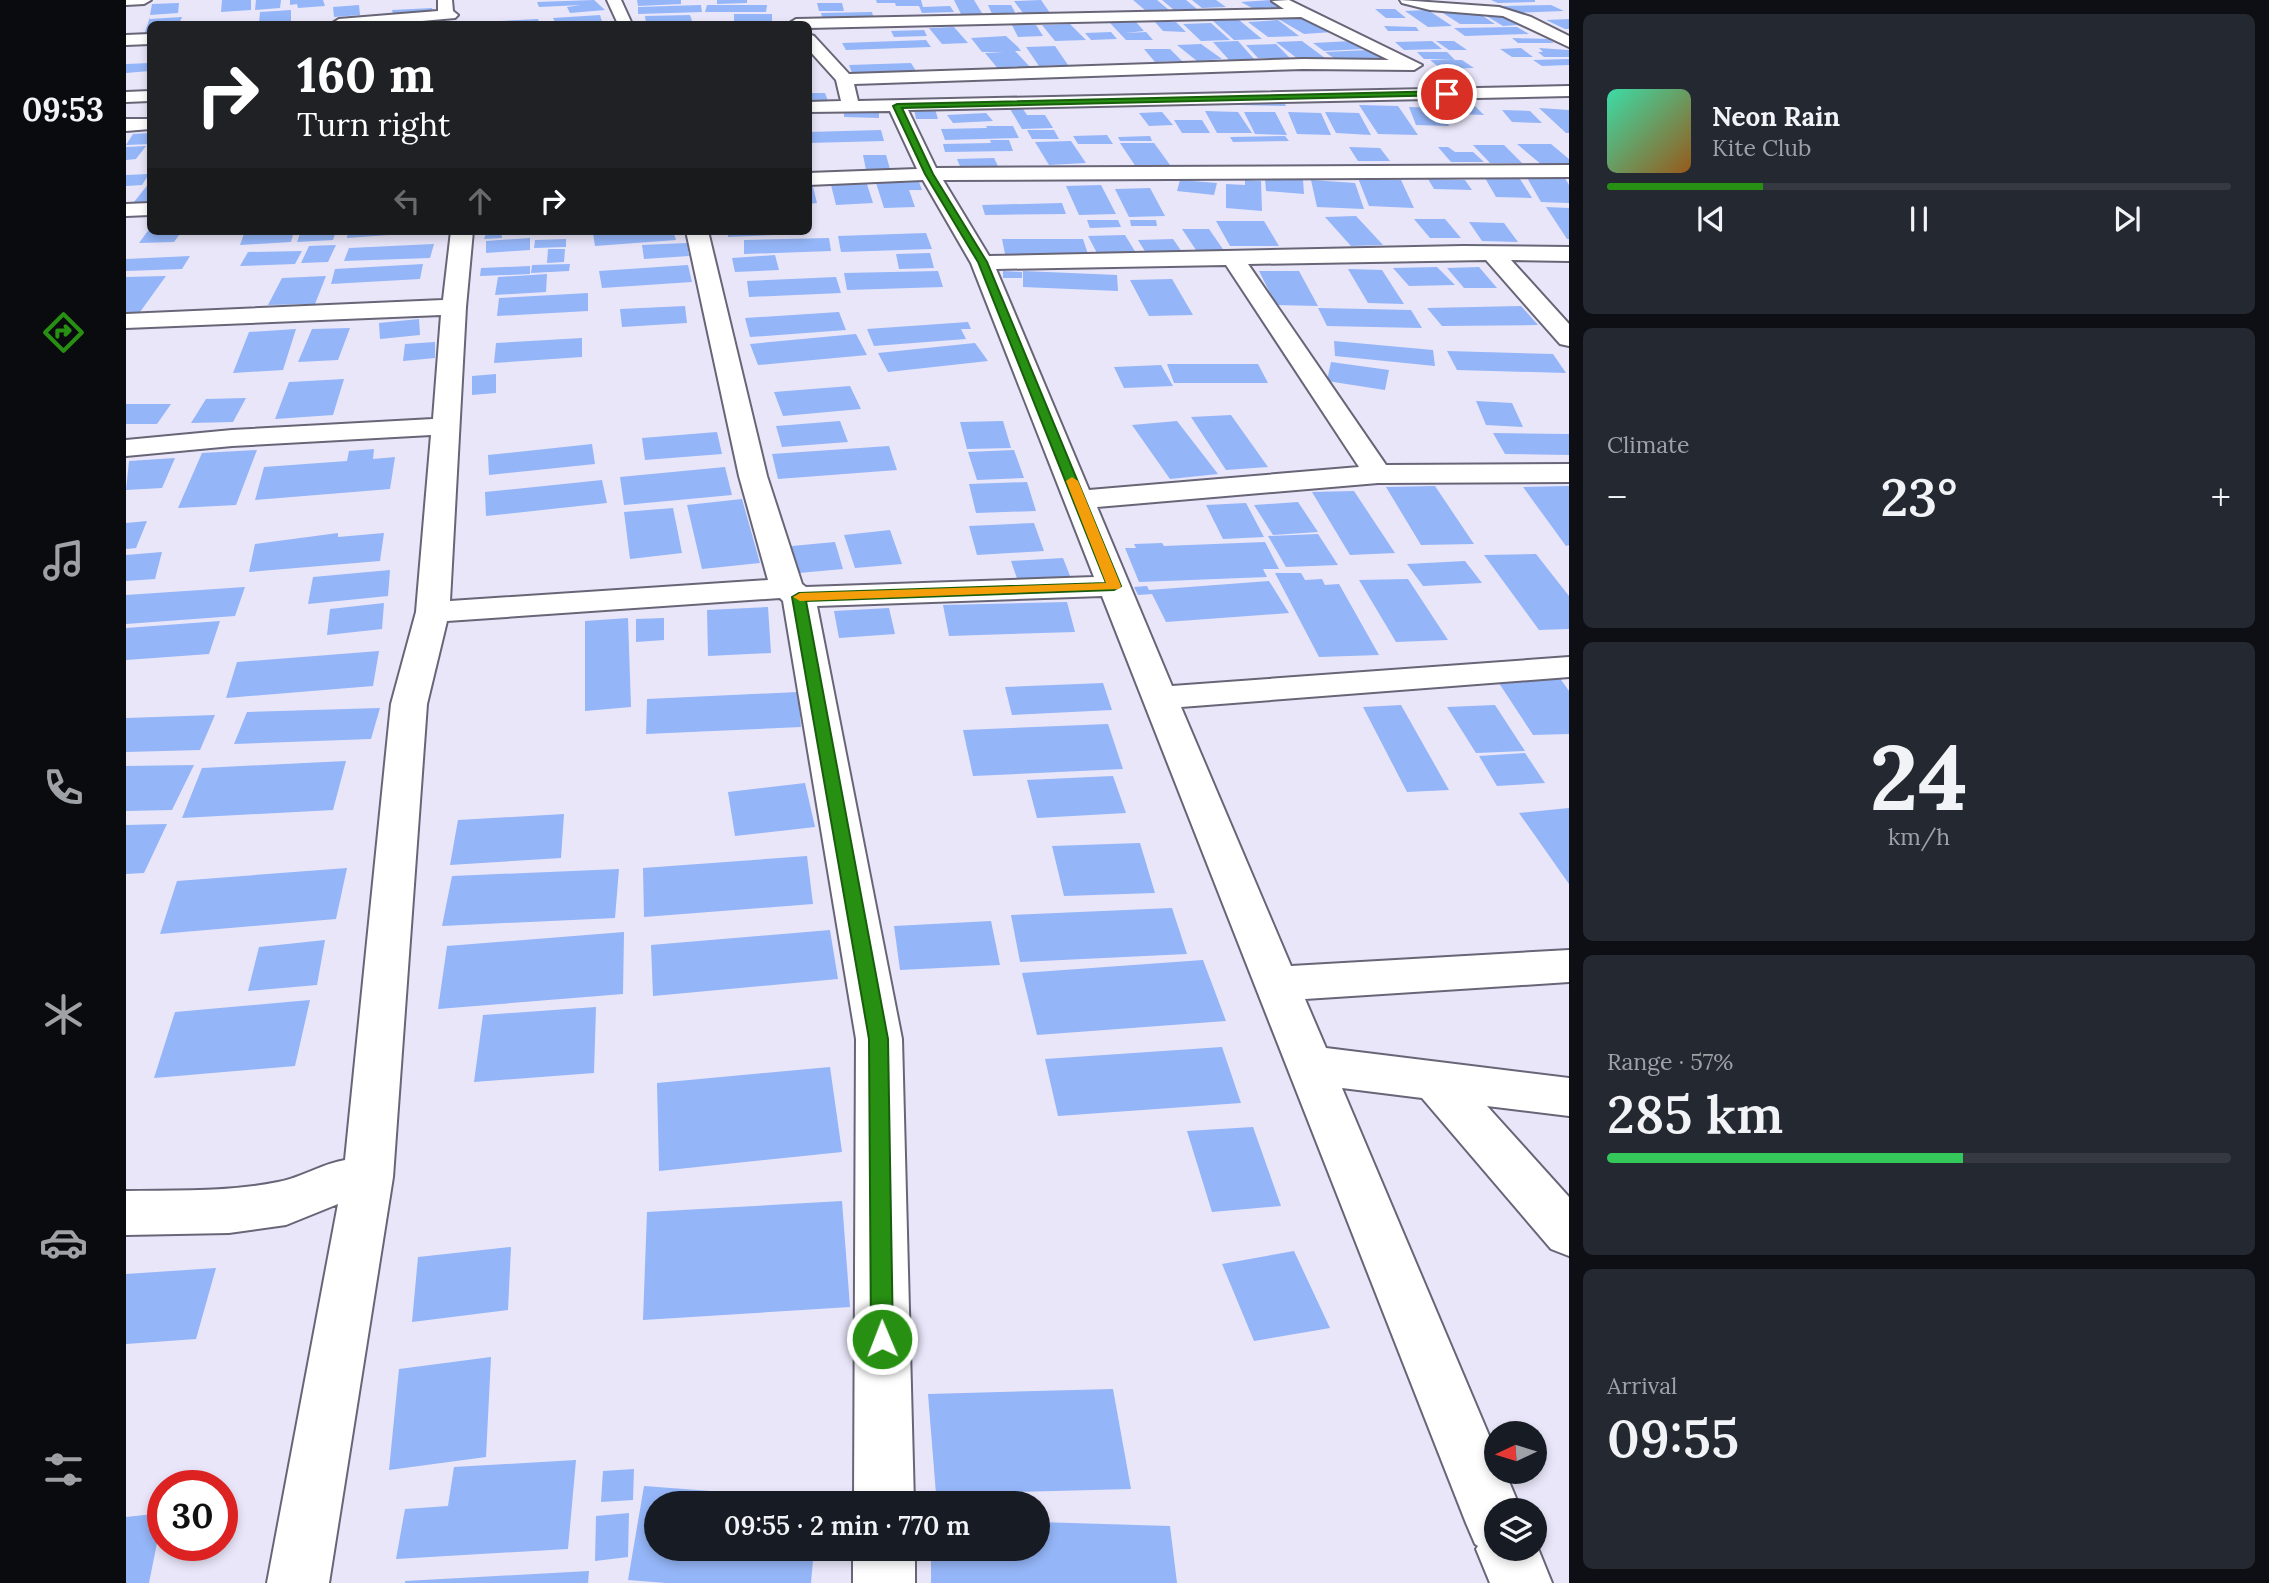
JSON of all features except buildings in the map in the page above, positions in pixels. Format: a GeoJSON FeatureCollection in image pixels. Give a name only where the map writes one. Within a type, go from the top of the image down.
{"type":"FeatureCollection","features":[{"type":"Feature","properties":{"kind":"street"},"geometry":{"type":"LineString","coordinates":[[126,1],[144,0]]}},
{"type":"Feature","properties":{"kind":"street"},"geometry":{"type":"LineString","coordinates":[[614,0],[624,21]]}},
{"type":"Feature","properties":{"kind":"street"},"geometry":{"type":"LineString","coordinates":[[1277,0],[1474,93]]}},
{"type":"Feature","properties":{"kind":"street"},"geometry":{"type":"LineString","coordinates":[[1406,0],[1434,8],[1498,11],[1527,19],[1569,42]]}},
{"type":"Feature","properties":{"kind":"street"},"geometry":{"type":"LineString","coordinates":[[785,8],[794,21]]}},
{"type":"Feature","properties":{"kind":"street"},"geometry":{"type":"LineString","coordinates":[[369,21],[449,13]]}},
{"type":"Feature","properties":{"kind":"street"},"geometry":{"type":"LineString","coordinates":[[812,24],[1301,13]]}},
{"type":"Feature","properties":{"kind":"street"},"geometry":{"type":"LineString","coordinates":[[126,40],[147,38]]}},
{"type":"Feature","properties":{"kind":"street"},"geometry":{"type":"LineString","coordinates":[[812,43],[844,79],[851,107]]}},
{"type":"Feature","properties":{"kind":"street"},"geometry":{"type":"LineString","coordinates":[[844,79],[1303,64],[1426,71]]}},
{"type":"Feature","properties":{"kind":"street"},"geometry":{"type":"LineString","coordinates":[[812,107],[1569,92]]}},
{"type":"Feature","properties":{"kind":"street"},"geometry":{"type":"LineString","coordinates":[[126,97],[147,96]]}},
{"type":"Feature","properties":{"kind":"street"},"geometry":{"type":"LineString","coordinates":[[897,106],[929,174],[982,262],[1486,1498]]}},
{"type":"Feature","properties":{"kind":"street"},"geometry":{"type":"LineString","coordinates":[[126,125],[147,124]]}},
{"type":"Feature","properties":{"kind":"street"},"geometry":{"type":"LineString","coordinates":[[812,178],[929,174],[1569,171]]}},
{"type":"Feature","properties":{"kind":"street"},"geometry":{"type":"LineString","coordinates":[[126,210],[147,209]]}},
{"type":"Feature","properties":{"kind":"street"},"geometry":{"type":"LineString","coordinates":[[298,1583],[368,1177],[409,704],[433,612],[461,235]]}},
{"type":"Feature","properties":{"kind":"street"},"geometry":{"type":"LineString","coordinates":[[698,235],[753,476],[793,593],[879,1039],[884,1491]]}},
{"type":"Feature","properties":{"kind":"street"},"geometry":{"type":"LineString","coordinates":[[1492,253],[1569,338]]}},
{"type":"Feature","properties":{"kind":"street"},"geometry":{"type":"LineString","coordinates":[[982,262],[1569,254]]}},
{"type":"Feature","properties":{"kind":"street"},"geometry":{"type":"LineString","coordinates":[[1233,258],[1378,474]]}},
{"type":"Feature","properties":{"kind":"street"},"geometry":{"type":"LineString","coordinates":[[126,321],[454,307]]}},
{"type":"Feature","properties":{"kind":"street"},"geometry":{"type":"LineString","coordinates":[[126,448],[232,438],[447,426]]}},
{"type":"Feature","properties":{"kind":"street"},"geometry":{"type":"LineString","coordinates":[[1079,500],[1378,474],[1569,472]]}},
{"type":"Feature","properties":{"kind":"street"},"geometry":{"type":"LineString","coordinates":[[433,612],[793,593],[1114,586]]}},
{"type":"Feature","properties":{"kind":"street"},"geometry":{"type":"LineString","coordinates":[[1160,698],[1569,667]]}},
{"type":"Feature","properties":{"kind":"street"},"geometry":{"type":"LineString","coordinates":[[1277,984],[1569,966]]}},
{"type":"Feature","properties":{"kind":"street"},"geometry":{"type":"LineString","coordinates":[[1309,1065],[1569,1097]]}},
{"type":"Feature","properties":{"kind":"street"},"geometry":{"type":"LineString","coordinates":[[1435,1080],[1569,1233]]}},
{"type":"Feature","properties":{"kind":"street"},"geometry":{"type":"LineString","coordinates":[[126,1213],[229,1211],[286,1203],[328,1184],[368,1177]]}},
{"type":"Feature","properties":{"kind":"street"},"geometry":{"type":"LineString","coordinates":[[884,1561],[884,1583]]}},
{"type":"Feature","properties":{"kind":"street"},"geometry":{"type":"LineString","coordinates":[[1512,1561],[1521,1583]]}},
{"type":"Feature","properties":{"kind":"slow traffic"},"geometry":{"type":"LineString","coordinates":[[800,597],[1114,586],[1072,481]]}},
{"type":"Feature","properties":{"kind":"route"},"geometry":{"type":"LineString","coordinates":[[882,1339],[879,1039],[799,597],[1114,586],[982,262],[929,174],[897,106],[1447,94]]}}]}
